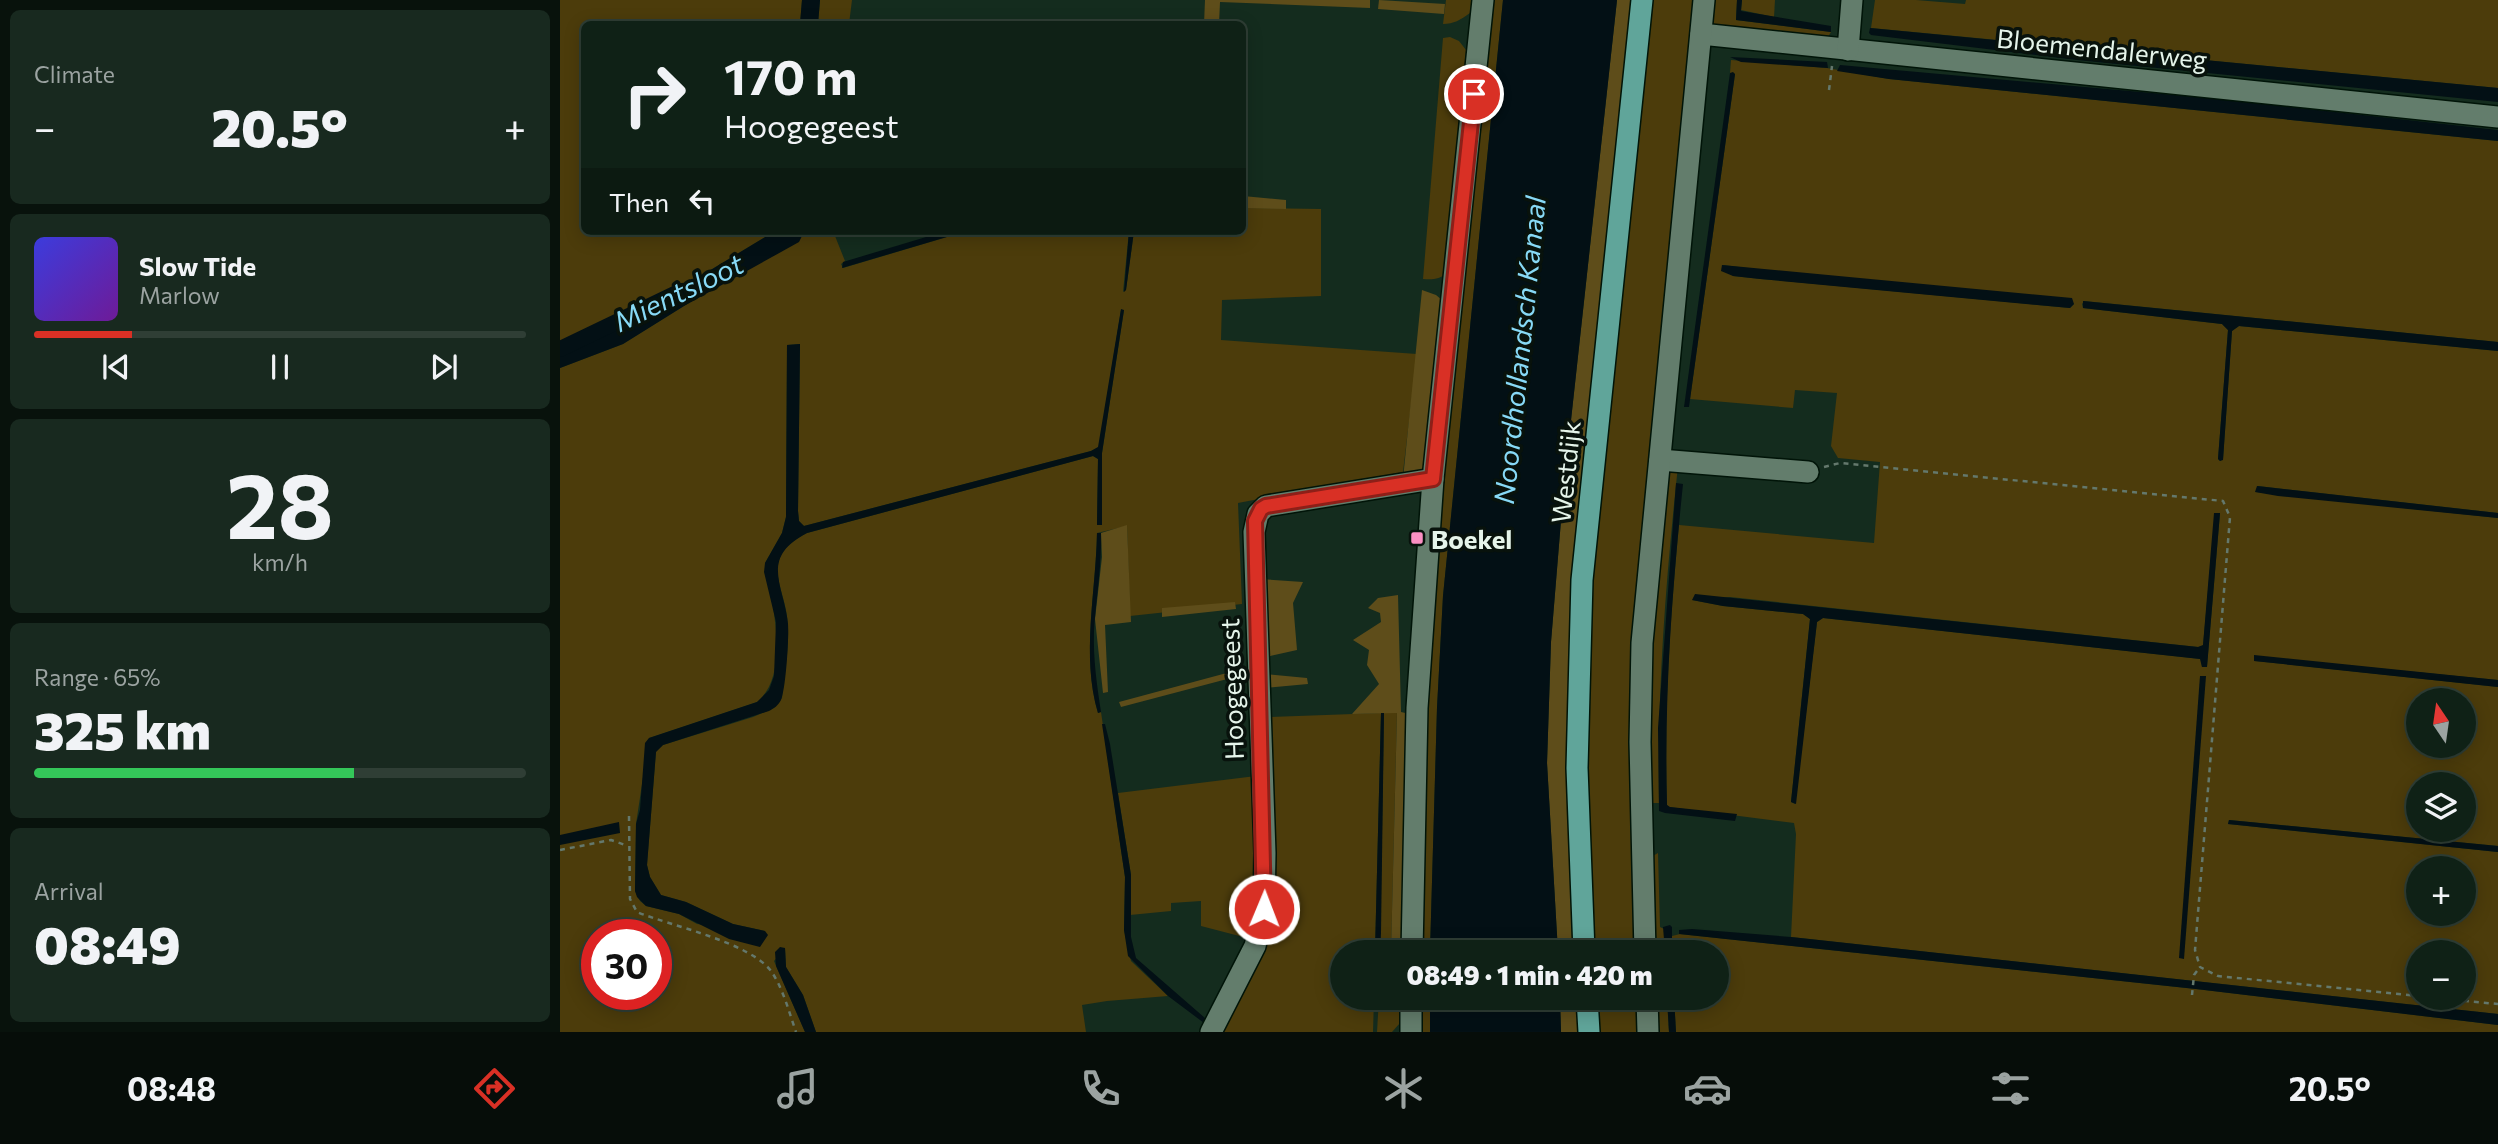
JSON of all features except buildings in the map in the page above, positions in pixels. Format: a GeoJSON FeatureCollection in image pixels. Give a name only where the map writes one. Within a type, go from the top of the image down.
{"type":"FeatureCollection","features":[{"type":"Feature","properties":{"kind":"main road","name":"Westdijk"},"geometry":{"type":"LineString","coordinates":[[1584,940],[1577,768],[1582,580],[1642,0]]}},
{"type":"Feature","properties":{"kind":"main road"},"geometry":{"type":"LineString","coordinates":[[1588,1010],[1589,1032]]}},
{"type":"Feature","properties":{"kind":"street"},"geometry":{"type":"LineString","coordinates":[[1412,940],[1417,708],[1433,479],[1483,0]]}},
{"type":"Feature","properties":{"kind":"street"},"geometry":{"type":"LineString","coordinates":[[1645,940],[1640,742],[1642,643],[1704,0]]}},
{"type":"Feature","properties":{"kind":"street"},"geometry":{"type":"LineString","coordinates":[[1841,49],[1853,0]]}},
{"type":"Feature","properties":{"kind":"street","name":"Bloemendalerweg"},"geometry":{"type":"LineString","coordinates":[[1701,34],[2498,117]]}},
{"type":"Feature","properties":{"kind":"street"},"geometry":{"type":"LineString","coordinates":[[1660,460],[1808,472]]}},
{"type":"Feature","properties":{"kind":"street","name":"Hoogegeest"},"geometry":{"type":"LineString","coordinates":[[1211,1032],[1255,946],[1264,909],[1265,853],[1254,532],[1258,514],[1266,506],[1433,479]]}},
{"type":"Feature","properties":{"kind":"street"},"geometry":{"type":"LineString","coordinates":[[1406,1028],[1409,1010]]}},
{"type":"Feature","properties":{"kind":"street"},"geometry":{"type":"LineString","coordinates":[[1647,1010],[1648,1032]]}},
{"type":"Feature","properties":{"kind":"path"},"geometry":{"type":"LineString","coordinates":[[1829,90],[1841,49]]}},
{"type":"Feature","properties":{"kind":"path"},"geometry":{"type":"LineString","coordinates":[[1808,472],[1840,463],[2224,501],[2230,517],[2195,950],[2200,967],[2218,976],[2406,995]]}},
{"type":"Feature","properties":{"kind":"path"},"geometry":{"type":"LineString","coordinates":[[629,816],[630,899],[637,912],[678,924],[756,956],[771,971],[796,1032]]}},
{"type":"Feature","properties":{"kind":"path"},"geometry":{"type":"LineString","coordinates":[[560,850],[611,840],[629,847]]}},
{"type":"Feature","properties":{"kind":"path"},"geometry":{"type":"LineString","coordinates":[[2192,995],[2194,975],[2200,967]]}},
{"type":"Feature","properties":{"kind":"path"},"geometry":{"type":"LineString","coordinates":[[2476,1002],[2498,1004]]}},
{"type":"Feature","properties":{"kind":"shaded area"},"geometry":{"type":"Polygon","coordinates":[[[560,0],[802,0],[800,21],[581,21],[581,235],[768,235],[648,308],[560,348],[560,0]]]}},
{"type":"Feature","properties":{"kind":"shaded area"},"geometry":{"type":"Polygon","coordinates":[[[820,0],[852,0],[849,21],[818,21],[820,0]]]}},
{"type":"Feature","properties":{"kind":"shaded area"},"geometry":{"type":"Polygon","coordinates":[[[1205,0],[1370,0],[1370,8],[1220,2],[1219,21],[1204,21],[1205,0]]]}},
{"type":"Feature","properties":{"kind":"shaded area"},"geometry":{"type":"Polygon","coordinates":[[[1379,0],[1445,4],[1444,14],[1378,9],[1379,0]]]}},
{"type":"Feature","properties":{"kind":"shaded area"},"geometry":{"type":"Polygon","coordinates":[[[1446,0],[1476,0],[1476,4],[1472,4],[1470,13],[1463,18],[1443,24],[1446,0]]]}},
{"type":"Feature","properties":{"kind":"shaded area"},"geometry":{"type":"Polygon","coordinates":[[[1490,0],[1503,0],[1443,596],[1430,940],[1419,940],[1426,670],[1441,517],[1438,511],[1490,0]]]}},
{"type":"Feature","properties":{"kind":"shaded area"},"geometry":{"type":"Polygon","coordinates":[[[1617,0],[1634,0],[1601,337],[1576,940],[1557,940],[1547,763],[1551,642],[1564,484],[1617,0]]]}},
{"type":"Feature","properties":{"kind":"shaded area"},"geometry":{"type":"Polygon","coordinates":[[[1650,0],[1699,0],[1650,504],[1640,940],[1591,940],[1585,837],[1585,656],[1608,399],[1650,0]]]}},
{"type":"Feature","properties":{"kind":"shaded area"},"geometry":{"type":"Polygon","coordinates":[[[1713,0],[1737,0],[1736,20],[1831,32],[1825,42],[1710,29],[1713,0]]]}},
{"type":"Feature","properties":{"kind":"shaded area"},"geometry":{"type":"Polygon","coordinates":[[[1742,0],[1775,0],[1774,17],[1741,10],[1742,0]]]}},
{"type":"Feature","properties":{"kind":"shaded area"},"geometry":{"type":"Polygon","coordinates":[[[1875,0],[1965,4],[1966,0],[2498,0],[2498,88],[1871,28],[1875,0]]]}},
{"type":"Feature","properties":{"kind":"shaded area"},"geometry":{"type":"Polygon","coordinates":[[[1450,37],[1459,41],[1466,50],[1447,273],[1436,279],[1423,279],[1443,38],[1450,37]]]}},
{"type":"Feature","properties":{"kind":"shaded area"},"geometry":{"type":"Polygon","coordinates":[[[1731,60],[1827,68],[1889,79],[2498,141],[2498,342],[2084,301],[2082,304],[2083,308],[2222,324],[2228,330],[2218,459],[2220,461],[2223,459],[2232,331],[2239,326],[2498,351],[2498,513],[2258,486],[2256,492],[2498,518],[2498,680],[2254,656],[2255,661],[2498,687],[2498,846],[2457,842],[2476,842],[2476,772],[2406,772],[2406,837],[2229,820],[2228,824],[2498,852],[2498,1014],[2461,1010],[2476,1010],[2476,940],[2406,940],[2406,1004],[1791,937],[1796,834],[1794,823],[1667,805],[1668,665],[1679,525],[1874,543],[1880,462],[1838,458],[1831,446],[1837,393],[1795,390],[1793,408],[1690,399],[1735,74],[1730,73],[1731,60]],[[1723,265],[1733,276],[2070,308],[2074,304],[1723,265]],[[2215,513],[2203,646],[1730,597],[1692,600],[1803,614],[1810,619],[1791,802],[1795,804],[1817,622],[1823,618],[2201,659],[2202,667],[2207,666],[2220,513],[2215,513]]]}},
{"type":"Feature","properties":{"kind":"shaded area"},"geometry":{"type":"Polygon","coordinates":[[[1246,196],[1286,200],[1286,209],[1246,208],[1246,196]]]}},
{"type":"Feature","properties":{"kind":"shaded area"},"geometry":{"type":"Polygon","coordinates":[[[1246,208],[1321,209],[1321,296],[1222,300],[1221,340],[1417,354],[1403,472],[1238,503],[1242,604],[1130,616],[1127,526],[1097,533],[1091,669],[1098,713],[1101,712],[1125,877],[1124,930],[1131,961],[1168,996],[1082,1005],[1086,1032],[816,1032],[803,995],[786,967],[785,948],[774,961],[805,1032],[560,1032],[560,368],[623,344],[798,235],[835,235],[845,261],[841,264],[843,268],[954,235],[1129,235],[1123,292],[1126,290],[1133,235],[1246,235],[1246,208]],[[1121,310],[1099,447],[804,526],[799,521],[798,511],[800,344],[787,345],[786,517],[782,533],[765,563],[775,617],[774,674],[767,690],[757,702],[649,738],[636,824],[635,891],[640,901],[646,906],[679,914],[697,924],[765,931],[733,924],[686,902],[661,895],[650,877],[647,865],[656,751],[663,745],[753,717],[774,708],[782,698],[788,628],[778,564],[791,543],[807,533],[1093,456],[1098,459],[1097,524],[1102,525],[1102,453],[1124,310],[1121,310]]]}},
{"type":"Feature","properties":{"kind":"shaded area"},"geometry":{"type":"Polygon","coordinates":[[[1422,290],[1442,300],[1428,468],[1403,479],[1422,290]]]}},
{"type":"Feature","properties":{"kind":"shaded area"},"geometry":{"type":"Polygon","coordinates":[[[1678,466],[1663,634],[1659,803],[1646,803],[1645,703],[1664,471],[1678,466]]]}},
{"type":"Feature","properties":{"kind":"shaded area"},"geometry":{"type":"Polygon","coordinates":[[[1127,525],[1131,622],[1105,625],[1108,692],[1103,693],[1095,619],[1102,557],[1101,533],[1127,525]]]}},
{"type":"Feature","properties":{"kind":"shaded area"},"geometry":{"type":"Polygon","coordinates":[[[1260,579],[1303,582],[1293,603],[1297,650],[1266,657],[1260,579]]]}},
{"type":"Feature","properties":{"kind":"shaded area"},"geometry":{"type":"Polygon","coordinates":[[[1398,595],[1401,712],[1410,714],[1403,940],[1391,940],[1397,713],[1352,714],[1379,684],[1367,665],[1369,650],[1353,640],[1381,622],[1380,613],[1368,608],[1378,598],[1398,595]]]}},
{"type":"Feature","properties":{"kind":"shaded area"},"geometry":{"type":"Polygon","coordinates":[[[1235,602],[1236,609],[1162,617],[1162,608],[1235,602]]]}},
{"type":"Feature","properties":{"kind":"shaded area"},"geometry":{"type":"Polygon","coordinates":[[[1249,667],[1250,673],[1121,707],[1119,702],[1249,667]]]}},
{"type":"Feature","properties":{"kind":"shaded area"},"geometry":{"type":"Polygon","coordinates":[[[1265,674],[1307,678],[1308,684],[1266,688],[1265,674]]]}},
{"type":"Feature","properties":{"kind":"shaded area"},"geometry":{"type":"Polygon","coordinates":[[[1397,712],[1391,940],[1380,940],[1384,713],[1397,712]]]}},
{"type":"Feature","properties":{"kind":"shaded area"},"geometry":{"type":"Polygon","coordinates":[[[1381,713],[1375,940],[1330,940],[1330,1010],[1374,1010],[1373,1032],[1217,1032],[1257,955],[1268,717],[1381,713]]]}},
{"type":"Feature","properties":{"kind":"shaded area"},"geometry":{"type":"Polygon","coordinates":[[[1256,776],[1258,893],[1247,938],[1201,926],[1201,901],[1171,903],[1171,911],[1130,915],[1131,875],[1118,793],[1256,776]]]}},
{"type":"Feature","properties":{"kind":"shaded area"},"geometry":{"type":"Polygon","coordinates":[[[1658,853],[1660,927],[1664,929],[1664,940],[1652,940],[1651,857],[1658,853]]]}},
{"type":"Feature","properties":{"kind":"shaded area"},"geometry":{"type":"Polygon","coordinates":[[[1680,934],[2196,989],[2498,1025],[2498,1032],[1676,1032],[1675,1010],[1729,1010],[1729,940],[1672,940],[1672,936],[1680,934]]]}},
{"type":"Feature","properties":{"kind":"shaded area"},"geometry":{"type":"Polygon","coordinates":[[[1378,1010],[1401,1010],[1400,1023],[1392,1032],[1377,1032],[1378,1010]]]}},
{"type":"Feature","properties":{"kind":"shaded area"},"geometry":{"type":"Polygon","coordinates":[[[1418,1010],[1430,1010],[1430,1032],[1417,1032],[1418,1010]]]}},
{"type":"Feature","properties":{"kind":"shaded area"},"geometry":{"type":"Polygon","coordinates":[[[1560,1010],[1580,1010],[1581,1032],[1561,1032],[1560,1010]]]}},
{"type":"Feature","properties":{"kind":"shaded area"},"geometry":{"type":"Polygon","coordinates":[[[1595,1010],[1641,1010],[1642,1032],[1596,1032],[1595,1010]]]}},
{"type":"Feature","properties":{"kind":"shaded area"},"geometry":{"type":"Polygon","coordinates":[[[1656,1010],[1668,1010],[1669,1032],[1657,1032],[1656,1010]]]}},
{"type":"Feature","properties":{"kind":"water"},"geometry":{"type":"Polygon","coordinates":[[[802,0],[820,0],[818,21],[800,21],[802,0]]]}},
{"type":"Feature","properties":{"kind":"water","name":"Noordhollandsch Kanaal"},"geometry":{"type":"Polygon","coordinates":[[[1503,0],[1617,0],[1564,484],[1551,642],[1547,763],[1557,940],[1430,940],[1443,596],[1503,0]]]}},
{"type":"Feature","properties":{"kind":"water"},"geometry":{"type":"Polygon","coordinates":[[[1737,0],[1742,0],[1741,11],[1831,26],[1831,32],[1736,20],[1737,0]]]}},
{"type":"Feature","properties":{"kind":"water"},"geometry":{"type":"Polygon","coordinates":[[[1870,28],[2498,88],[2498,102],[2077,60],[1871,35],[1870,28]]]}},
{"type":"Feature","properties":{"kind":"water"},"geometry":{"type":"Polygon","coordinates":[[[1730,57],[1827,62],[1828,68],[1741,62],[1730,57]]]}},
{"type":"Feature","properties":{"kind":"water"},"geometry":{"type":"Polygon","coordinates":[[[1840,65],[2219,99],[2498,130],[2498,141],[1889,79],[1837,71],[1840,65]]]}},
{"type":"Feature","properties":{"kind":"water"},"geometry":{"type":"Polygon","coordinates":[[[1730,73],[1735,74],[1689,407],[1684,407],[1730,73]]]}},
{"type":"Feature","properties":{"kind":"water"},"geometry":{"type":"Polygon","coordinates":[[[768,235],[802,235],[799,242],[684,306],[623,344],[560,368],[560,348],[648,308],[768,235]]]}},
{"type":"Feature","properties":{"kind":"water"},"geometry":{"type":"Polygon","coordinates":[[[933,235],[953,235],[842,268],[843,262],[933,235]]]}},
{"type":"Feature","properties":{"kind":"water"},"geometry":{"type":"Polygon","coordinates":[[[1129,235],[1133,235],[1126,290],[1124,292],[1129,235]]]}},
{"type":"Feature","properties":{"kind":"water"},"geometry":{"type":"Polygon","coordinates":[[[1722,265],[2072,298],[2074,304],[2070,308],[1760,279],[1733,276],[1721,271],[1722,265]]]}},
{"type":"Feature","properties":{"kind":"water"},"geometry":{"type":"Polygon","coordinates":[[[2083,301],[2498,342],[2498,351],[2239,326],[2232,331],[2223,460],[2220,461],[2218,459],[2228,330],[2222,324],[2083,308],[2083,301]]]}},
{"type":"Feature","properties":{"kind":"water"},"geometry":{"type":"Polygon","coordinates":[[[1121,309],[1124,310],[1102,453],[1102,525],[1097,525],[1098,459],[1093,456],[807,533],[792,542],[783,552],[778,573],[788,624],[786,674],[781,700],[769,711],[663,745],[656,752],[647,865],[650,877],[661,895],[686,902],[733,924],[765,931],[768,935],[760,947],[729,939],[679,914],[646,906],[635,891],[636,824],[640,810],[645,743],[649,738],[757,702],[769,690],[774,676],[776,622],[764,572],[765,563],[782,533],[786,517],[787,345],[800,344],[798,511],[799,521],[804,526],[1098,447],[1121,309]]]}},
{"type":"Feature","properties":{"kind":"water"},"geometry":{"type":"Polygon","coordinates":[[[1676,483],[1683,484],[1670,644],[1667,805],[1737,814],[1735,821],[1659,811],[1658,728],[1676,483]]]}},
{"type":"Feature","properties":{"kind":"water"},"geometry":{"type":"Polygon","coordinates":[[[2257,486],[2498,513],[2498,518],[2278,496],[2255,492],[2257,486]]]}},
{"type":"Feature","properties":{"kind":"water"},"geometry":{"type":"Polygon","coordinates":[[[2214,513],[2220,513],[2207,667],[2202,667],[2200,659],[1823,618],[1817,622],[1796,804],[1791,802],[1810,619],[1803,614],[1692,600],[1695,594],[2198,647],[2203,645],[2214,513]]]}},
{"type":"Feature","properties":{"kind":"water"},"geometry":{"type":"Polygon","coordinates":[[[1097,533],[1101,533],[1094,631],[1101,712],[1098,713],[1093,691],[1090,646],[1097,533]]]}},
{"type":"Feature","properties":{"kind":"water"},"geometry":{"type":"Polygon","coordinates":[[[2254,655],[2498,680],[2498,687],[2254,661],[2254,655]]]}},
{"type":"Feature","properties":{"kind":"water"},"geometry":{"type":"Polygon","coordinates":[[[2200,676],[2206,676],[2184,959],[2179,958],[2200,676]]]}},
{"type":"Feature","properties":{"kind":"water"},"geometry":{"type":"Polygon","coordinates":[[[1381,713],[1384,713],[1381,933],[1381,940],[1375,940],[1381,713]]]}},
{"type":"Feature","properties":{"kind":"water"},"geometry":{"type":"Polygon","coordinates":[[[1102,724],[1105,724],[1110,744],[1131,875],[1131,937],[1136,958],[1205,1018],[1204,1023],[1168,996],[1128,956],[1124,930],[1125,877],[1102,724]]]}},
{"type":"Feature","properties":{"kind":"water"},"geometry":{"type":"Polygon","coordinates":[[[2229,820],[2406,837],[2406,842],[2457,842],[2498,846],[2498,852],[2228,824],[2229,820]]]}},
{"type":"Feature","properties":{"kind":"water"},"geometry":{"type":"Polygon","coordinates":[[[619,822],[620,833],[560,845],[560,835],[619,822]]]}},
{"type":"Feature","properties":{"kind":"water"},"geometry":{"type":"Polygon","coordinates":[[[1663,927],[1672,927],[1672,940],[1664,940],[1663,927]]]}},
{"type":"Feature","properties":{"kind":"water"},"geometry":{"type":"Polygon","coordinates":[[[1679,930],[1791,937],[2406,1004],[2406,1010],[2461,1010],[2498,1014],[2498,1025],[2196,989],[1679,934],[1679,930]]]}},
{"type":"Feature","properties":{"kind":"water"},"geometry":{"type":"Polygon","coordinates":[[[780,947],[785,948],[786,967],[803,995],[816,1032],[805,1032],[776,966],[775,952],[780,947]]]}},
{"type":"Feature","properties":{"kind":"water"},"geometry":{"type":"Polygon","coordinates":[[[1430,1010],[1560,1010],[1561,1032],[1430,1032],[1430,1010]]]}},
{"type":"Feature","properties":{"kind":"water"},"geometry":{"type":"Polygon","coordinates":[[[1668,1010],[1675,1010],[1676,1032],[1669,1032],[1668,1010]]]}},
{"type":"Feature","properties":{"kind":"waterway","name":"Mientsloot"},"geometry":{"type":"LineString","coordinates":[[560,349],[681,291]]}},
{"type":"Feature","properties":{"kind":"place","name":"Boekel"},"geometry":{"type":"Point","coordinates":[1417,538]}},
{"type":"Feature","properties":{"kind":"route"},"geometry":{"type":"LineString","coordinates":[[1264,909],[1265,853],[1255,521],[1261,509],[1266,506],[1433,479],[1474,94]]}}]}
